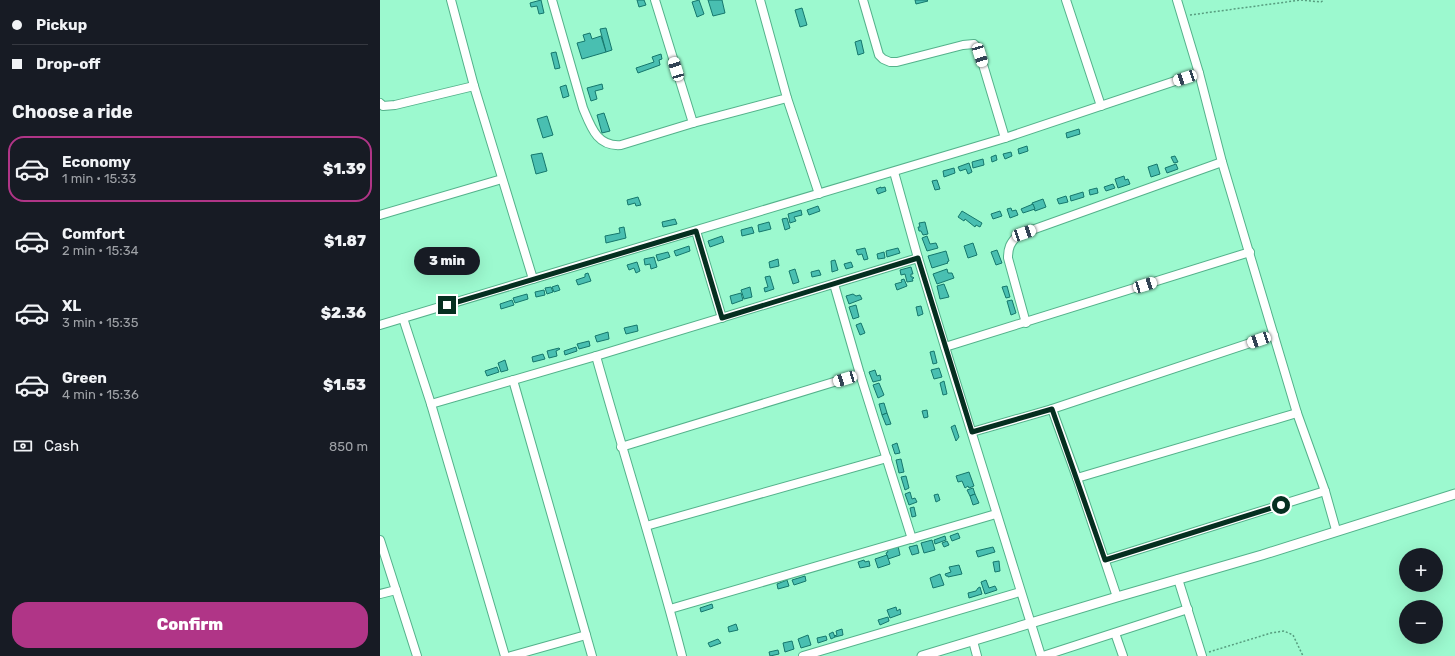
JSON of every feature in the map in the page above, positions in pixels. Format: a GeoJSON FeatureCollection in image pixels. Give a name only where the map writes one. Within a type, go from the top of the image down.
{"type":"FeatureCollection","features":[{"type":"Feature","properties":{"kind":"street"},"geometry":{"type":"LineString","coordinates":[[451,0],[474,86],[533,279]]}},
{"type":"Feature","properties":{"kind":"street"},"geometry":{"type":"LineString","coordinates":[[552,0],[583,108],[590,123],[599,138],[604,143],[610,145],[621,145],[787,98]]}},
{"type":"Feature","properties":{"kind":"street"},"geometry":{"type":"LineString","coordinates":[[655,0],[693,124]]}},
{"type":"Feature","properties":{"kind":"street"},"geometry":{"type":"LineString","coordinates":[[760,0],[787,98],[819,194]]}},
{"type":"Feature","properties":{"kind":"street"},"geometry":{"type":"LineString","coordinates":[[863,0],[879,55],[883,59],[890,62],[974,44],[978,48],[1005,138]]}},
{"type":"Feature","properties":{"kind":"street"},"geometry":{"type":"LineString","coordinates":[[1066,0],[1101,106]]}},
{"type":"Feature","properties":{"kind":"street"},"geometry":{"type":"LineString","coordinates":[[1177,0],[1199,73],[1222,162],[1297,413],[1325,491],[1336,530]]}},
{"type":"Feature","properties":{"kind":"street"},"geometry":{"type":"LineString","coordinates":[[380,325],[1005,138],[1199,73]]}},
{"type":"Feature","properties":{"kind":"street"},"geometry":{"type":"LineString","coordinates":[[380,103],[383,106],[395,105],[474,86]]}},
{"type":"Feature","properties":{"kind":"street"},"geometry":{"type":"LineString","coordinates":[[1026,323],[1008,258],[1008,248],[1018,235],[1222,162]]}},
{"type":"Feature","properties":{"kind":"street"},"geometry":{"type":"LineString","coordinates":[[894,172],[918,258],[996,514],[1030,623],[1042,656],[1188,609]]}},
{"type":"Feature","properties":{"kind":"street"},"geometry":{"type":"LineString","coordinates":[[380,215],[502,179]]}},
{"type":"Feature","properties":{"kind":"street"},"geometry":{"type":"LineString","coordinates":[[696,231],[722,318]]}},
{"type":"Feature","properties":{"kind":"street"},"geometry":{"type":"LineString","coordinates":[[945,347],[1250,252]]}},
{"type":"Feature","properties":{"kind":"street"},"geometry":{"type":"LineString","coordinates":[[431,404],[596,356],[918,258]]}},
{"type":"Feature","properties":{"kind":"street"},"geometry":{"type":"LineString","coordinates":[[834,284],[860,374],[912,539]]}},
{"type":"Feature","properties":{"kind":"street"},"geometry":{"type":"LineString","coordinates":[[404,318],[431,404],[505,656]]}},
{"type":"Feature","properties":{"kind":"street"},"geometry":{"type":"LineString","coordinates":[[972,432],[1052,409],[1274,335]]}},
{"type":"Feature","properties":{"kind":"street"},"geometry":{"type":"LineString","coordinates":[[596,356],[621,447],[670,609],[682,656]]}},
{"type":"Feature","properties":{"kind":"street"},"geometry":{"type":"LineString","coordinates":[[621,447],[860,374]]}},
{"type":"Feature","properties":{"kind":"street"},"geometry":{"type":"LineString","coordinates":[[513,380],[592,656]]}},
{"type":"Feature","properties":{"kind":"street"},"geometry":{"type":"LineString","coordinates":[[1052,409],[1117,597]]}},
{"type":"Feature","properties":{"kind":"street"},"geometry":{"type":"LineString","coordinates":[[1077,478],[1297,413]]}},
{"type":"Feature","properties":{"kind":"street"},"geometry":{"type":"LineString","coordinates":[[646,526],[887,458]]}},
{"type":"Feature","properties":{"kind":"street"},"geometry":{"type":"LineString","coordinates":[[1105,560],[1325,491]]}},
{"type":"Feature","properties":{"kind":"street"},"geometry":{"type":"LineString","coordinates":[[922,656],[1262,555],[1336,530],[1455,494]]}},
{"type":"Feature","properties":{"kind":"street"},"geometry":{"type":"LineString","coordinates":[[670,609],[996,514]]}},
{"type":"Feature","properties":{"kind":"street"},"geometry":{"type":"LineString","coordinates":[[380,540],[417,656]]}},
{"type":"Feature","properties":{"kind":"street"},"geometry":{"type":"LineString","coordinates":[[1178,579],[1202,655]]}},
{"type":"Feature","properties":{"kind":"street"},"geometry":{"type":"LineString","coordinates":[[380,594],[396,590]]}},
{"type":"Feature","properties":{"kind":"street"},"geometry":{"type":"LineString","coordinates":[[803,656],[1020,592]]}},
{"type":"Feature","properties":{"kind":"street"},"geometry":{"type":"LineString","coordinates":[[1116,633],[1123,656]]}},
{"type":"Feature","properties":{"kind":"street"},"geometry":{"type":"LineString","coordinates":[[512,656],[586,634]]}},
{"type":"Feature","properties":{"kind":"street"},"geometry":{"type":"LineString","coordinates":[[973,641],[977,656]]}},
{"type":"Feature","properties":{"kind":"path"},"geometry":{"type":"LineString","coordinates":[[1182,16],[1301,0],[1321,2],[1324,0]]}},
{"type":"Feature","properties":{"kind":"path"},"geometry":{"type":"LineString","coordinates":[[1202,655],[1271,633],[1284,631],[1293,635],[1303,656]]}},
{"type":"Feature","properties":{"kind":"building"},"geometry":{"type":"Polygon","coordinates":[[[541,0],[544,13],[539,14],[537,6],[531,7],[530,3],[541,0]]]}},
{"type":"Feature","properties":{"kind":"building"},"geometry":{"type":"Polygon","coordinates":[[[637,0],[644,0],[646,5],[639,7],[637,0]]]}},
{"type":"Feature","properties":{"kind":"building"},"geometry":{"type":"Polygon","coordinates":[[[699,0],[704,14],[697,17],[692,2],[699,0]]]}},
{"type":"Feature","properties":{"kind":"building"},"geometry":{"type":"Polygon","coordinates":[[[708,0],[722,0],[725,13],[713,16],[708,0]]]}},
{"type":"Feature","properties":{"kind":"building"},"geometry":{"type":"Polygon","coordinates":[[[915,0],[927,0],[928,1],[916,4],[915,0]]]}},
{"type":"Feature","properties":{"kind":"building"},"geometry":{"type":"Polygon","coordinates":[[[802,8],[807,25],[800,27],[795,10],[802,8]]]}},
{"type":"Feature","properties":{"kind":"building"},"geometry":{"type":"Polygon","coordinates":[[[606,28],[612,50],[606,52],[600,29],[606,28]]]}},
{"type":"Feature","properties":{"kind":"building"},"geometry":{"type":"Polygon","coordinates":[[[590,33],[592,39],[601,36],[606,52],[582,59],[577,43],[585,41],[583,35],[590,33]]]}},
{"type":"Feature","properties":{"kind":"building"},"geometry":{"type":"Polygon","coordinates":[[[861,40],[864,53],[858,55],[855,42],[861,40]]]}},
{"type":"Feature","properties":{"kind":"building"},"geometry":{"type":"Polygon","coordinates":[[[556,52],[560,68],[555,69],[551,53],[556,52]]]}},
{"type":"Feature","properties":{"kind":"building"},"geometry":{"type":"Polygon","coordinates":[[[661,54],[662,59],[659,60],[660,65],[638,73],[636,68],[654,62],[652,57],[661,54]]]}},
{"type":"Feature","properties":{"kind":"building"},"geometry":{"type":"Polygon","coordinates":[[[602,84],[603,89],[595,91],[597,99],[591,101],[587,88],[602,84]]]}},
{"type":"Feature","properties":{"kind":"building"},"geometry":{"type":"Polygon","coordinates":[[[566,85],[569,96],[563,98],[560,87],[566,85]]]}},
{"type":"Feature","properties":{"kind":"building"},"geometry":{"type":"Polygon","coordinates":[[[604,113],[610,131],[602,133],[597,115],[604,113]]]}},
{"type":"Feature","properties":{"kind":"building"},"geometry":{"type":"Polygon","coordinates":[[[547,116],[553,135],[543,138],[537,119],[547,116]]]}},
{"type":"Feature","properties":{"kind":"building"},"geometry":{"type":"Polygon","coordinates":[[[1079,129],[1080,134],[1067,138],[1066,133],[1079,129]]]}},
{"type":"Feature","properties":{"kind":"building"},"geometry":{"type":"Polygon","coordinates":[[[1027,146],[1028,151],[1019,154],[1018,149],[1027,146]]]}},
{"type":"Feature","properties":{"kind":"building"},"geometry":{"type":"Polygon","coordinates":[[[1011,152],[1012,156],[1005,159],[1003,154],[1011,152]]]}},
{"type":"Feature","properties":{"kind":"building"},"geometry":{"type":"Polygon","coordinates":[[[542,153],[547,171],[536,174],[531,155],[542,153]]]}},
{"type":"Feature","properties":{"kind":"building"},"geometry":{"type":"Polygon","coordinates":[[[996,155],[997,160],[992,162],[991,157],[996,155]]]}},
{"type":"Feature","properties":{"kind":"building"},"geometry":{"type":"Polygon","coordinates":[[[1175,156],[1178,162],[1174,163],[1171,157],[1175,156]]]}},
{"type":"Feature","properties":{"kind":"building"},"geometry":{"type":"Polygon","coordinates":[[[983,159],[984,165],[973,168],[972,162],[983,159]]]}},
{"type":"Feature","properties":{"kind":"building"},"geometry":{"type":"Polygon","coordinates":[[[969,163],[972,172],[968,174],[966,169],[960,171],[958,167],[969,163]]]}},
{"type":"Feature","properties":{"kind":"building"},"geometry":{"type":"Polygon","coordinates":[[[1157,164],[1160,174],[1151,177],[1148,167],[1157,164]]]}},
{"type":"Feature","properties":{"kind":"building"},"geometry":{"type":"Polygon","coordinates":[[[1176,164],[1178,169],[1167,173],[1165,168],[1176,164]]]}},
{"type":"Feature","properties":{"kind":"building"},"geometry":{"type":"Polygon","coordinates":[[[954,168],[955,173],[944,177],[943,171],[954,168]]]}},
{"type":"Feature","properties":{"kind":"building"},"geometry":{"type":"Polygon","coordinates":[[[1124,176],[1125,180],[1128,179],[1130,184],[1118,188],[1115,179],[1124,176]]]}},
{"type":"Feature","properties":{"kind":"building"},"geometry":{"type":"Polygon","coordinates":[[[937,180],[940,189],[935,190],[932,181],[937,180]]]}},
{"type":"Feature","properties":{"kind":"building"},"geometry":{"type":"Polygon","coordinates":[[[1113,184],[1115,188],[1106,191],[1104,187],[1113,184]]]}},
{"type":"Feature","properties":{"kind":"building"},"geometry":{"type":"Polygon","coordinates":[[[885,187],[886,191],[878,194],[876,189],[885,187]]]}},
{"type":"Feature","properties":{"kind":"building"},"geometry":{"type":"Polygon","coordinates":[[[1097,188],[1098,193],[1090,195],[1089,190],[1097,188]]]}},
{"type":"Feature","properties":{"kind":"building"},"geometry":{"type":"Polygon","coordinates":[[[1083,192],[1084,197],[1071,201],[1070,196],[1083,192]]]}},
{"type":"Feature","properties":{"kind":"building"},"geometry":{"type":"Polygon","coordinates":[[[1066,196],[1068,202],[1059,204],[1057,199],[1066,196]]]}},
{"type":"Feature","properties":{"kind":"building"},"geometry":{"type":"Polygon","coordinates":[[[638,197],[641,205],[636,206],[635,203],[628,205],[627,200],[638,197]]]}},
{"type":"Feature","properties":{"kind":"building"},"geometry":{"type":"Polygon","coordinates":[[[1043,199],[1046,207],[1035,211],[1032,203],[1043,199]]]}},
{"type":"Feature","properties":{"kind":"building"},"geometry":{"type":"Polygon","coordinates":[[[1033,204],[1035,209],[1023,213],[1021,209],[1033,204]]]}},
{"type":"Feature","properties":{"kind":"building"},"geometry":{"type":"Polygon","coordinates":[[[818,206],[820,211],[809,215],[807,210],[818,206]]]}},
{"type":"Feature","properties":{"kind":"building"},"geometry":{"type":"Polygon","coordinates":[[[1011,208],[1012,211],[1016,210],[1018,215],[1010,218],[1007,209],[1011,208]]]}},
{"type":"Feature","properties":{"kind":"building"},"geometry":{"type":"Polygon","coordinates":[[[801,210],[802,215],[794,217],[796,221],[790,223],[788,214],[801,210]]]}},
{"type":"Feature","properties":{"kind":"building"},"geometry":{"type":"Polygon","coordinates":[[[962,211],[982,223],[980,227],[976,225],[975,227],[965,219],[964,221],[958,217],[962,211]]]}},
{"type":"Feature","properties":{"kind":"building"},"geometry":{"type":"Polygon","coordinates":[[[1000,211],[1002,216],[993,219],[991,214],[1000,211]]]}},
{"type":"Feature","properties":{"kind":"building"},"geometry":{"type":"Polygon","coordinates":[[[787,218],[790,228],[785,230],[782,219],[787,218]]]}},
{"type":"Feature","properties":{"kind":"building"},"geometry":{"type":"Polygon","coordinates":[[[675,219],[677,224],[663,227],[662,222],[675,219]]]}},
{"type":"Feature","properties":{"kind":"building"},"geometry":{"type":"Polygon","coordinates":[[[769,222],[771,229],[759,232],[758,225],[769,222]]]}},
{"type":"Feature","properties":{"kind":"building"},"geometry":{"type":"Polygon","coordinates":[[[925,222],[928,234],[923,235],[921,231],[919,231],[918,227],[920,227],[919,223],[925,222]]]}},
{"type":"Feature","properties":{"kind":"building"},"geometry":{"type":"Polygon","coordinates":[[[624,227],[626,238],[606,243],[605,236],[620,233],[619,228],[624,227]]]}},
{"type":"Feature","properties":{"kind":"building"},"geometry":{"type":"Polygon","coordinates":[[[752,227],[754,233],[742,236],[741,230],[752,227]]]}},
{"type":"Feature","properties":{"kind":"building"},"geometry":{"type":"Polygon","coordinates":[[[722,236],[724,242],[710,247],[708,241],[722,236]]]}},
{"type":"Feature","properties":{"kind":"building"},"geometry":{"type":"Polygon","coordinates":[[[927,236],[930,244],[936,243],[938,248],[927,251],[922,238],[927,236]]]}},
{"type":"Feature","properties":{"kind":"building"},"geometry":{"type":"Polygon","coordinates":[[[973,243],[977,255],[968,258],[964,246],[973,243]]]}},
{"type":"Feature","properties":{"kind":"building"},"geometry":{"type":"Polygon","coordinates":[[[689,246],[690,251],[676,256],[674,251],[689,246]]]}},
{"type":"Feature","properties":{"kind":"building"},"geometry":{"type":"Polygon","coordinates":[[[865,248],[868,259],[864,260],[862,254],[858,255],[856,250],[865,248]]]}},
{"type":"Feature","properties":{"kind":"building"},"geometry":{"type":"Polygon","coordinates":[[[898,248],[900,253],[887,257],[886,251],[898,248]]]}},
{"type":"Feature","properties":{"kind":"building"},"geometry":{"type":"Polygon","coordinates":[[[997,250],[1002,263],[996,265],[991,252],[997,250]]]}},
{"type":"Feature","properties":{"kind":"building"},"geometry":{"type":"Polygon","coordinates":[[[946,251],[949,261],[947,262],[948,263],[932,268],[928,256],[946,251]]]}},
{"type":"Feature","properties":{"kind":"building"},"geometry":{"type":"Polygon","coordinates":[[[668,252],[670,257],[658,261],[656,255],[668,252]]]}},
{"type":"Feature","properties":{"kind":"building"},"geometry":{"type":"Polygon","coordinates":[[[884,252],[885,258],[878,259],[877,254],[884,252]]]}},
{"type":"Feature","properties":{"kind":"building"},"geometry":{"type":"Polygon","coordinates":[[[654,257],[657,267],[651,269],[650,264],[645,265],[644,259],[654,257]]]}},
{"type":"Feature","properties":{"kind":"building"},"geometry":{"type":"Polygon","coordinates":[[[778,259],[779,266],[770,268],[769,262],[778,259]]]}},
{"type":"Feature","properties":{"kind":"building"},"geometry":{"type":"Polygon","coordinates":[[[835,260],[838,270],[832,272],[831,261],[835,260]]]}},
{"type":"Feature","properties":{"kind":"building"},"geometry":{"type":"Polygon","coordinates":[[[637,262],[640,271],[636,273],[634,268],[629,270],[627,265],[637,262]]]}},
{"type":"Feature","properties":{"kind":"building"},"geometry":{"type":"Polygon","coordinates":[[[851,262],[853,267],[846,269],[844,264],[851,262]]]}},
{"type":"Feature","properties":{"kind":"building"},"geometry":{"type":"Polygon","coordinates":[[[911,267],[913,274],[911,274],[911,277],[914,278],[912,279],[913,281],[907,282],[905,274],[901,275],[900,270],[911,267]]]}},
{"type":"Feature","properties":{"kind":"building"},"geometry":{"type":"Polygon","coordinates":[[[795,269],[799,282],[793,284],[789,271],[795,269]]]}},
{"type":"Feature","properties":{"kind":"building"},"geometry":{"type":"Polygon","coordinates":[[[947,269],[948,273],[952,273],[954,278],[937,284],[933,274],[947,269]]]}},
{"type":"Feature","properties":{"kind":"building"},"geometry":{"type":"Polygon","coordinates":[[[819,270],[821,275],[812,277],[811,272],[819,270]]]}},
{"type":"Feature","properties":{"kind":"building"},"geometry":{"type":"Polygon","coordinates":[[[588,273],[591,281],[578,285],[576,280],[585,277],[585,274],[588,273]]]}},
{"type":"Feature","properties":{"kind":"building"},"geometry":{"type":"Polygon","coordinates":[[[770,276],[774,289],[765,292],[764,288],[768,287],[765,277],[770,276]]]}},
{"type":"Feature","properties":{"kind":"building"},"geometry":{"type":"Polygon","coordinates":[[[904,279],[907,286],[897,290],[895,284],[902,282],[901,280],[904,279]]]}},
{"type":"Feature","properties":{"kind":"building"},"geometry":{"type":"Polygon","coordinates":[[[944,284],[949,297],[940,299],[937,286],[944,284]]]}},
{"type":"Feature","properties":{"kind":"building"},"geometry":{"type":"Polygon","coordinates":[[[558,285],[560,290],[554,292],[552,287],[558,285]]]}},
{"type":"Feature","properties":{"kind":"building"},"geometry":{"type":"Polygon","coordinates":[[[1007,286],[1010,297],[1006,298],[1002,287],[1007,286]]]}},
{"type":"Feature","properties":{"kind":"building"},"geometry":{"type":"Polygon","coordinates":[[[551,287],[553,292],[547,294],[545,288],[551,287]]]}},
{"type":"Feature","properties":{"kind":"building"},"geometry":{"type":"Polygon","coordinates":[[[750,287],[752,297],[744,299],[741,290],[750,287]]]}},
{"type":"Feature","properties":{"kind":"building"},"geometry":{"type":"Polygon","coordinates":[[[544,290],[545,295],[536,297],[535,292],[544,290]]]}},
{"type":"Feature","properties":{"kind":"building"},"geometry":{"type":"Polygon","coordinates":[[[741,293],[743,300],[732,304],[730,296],[741,293]]]}},
{"type":"Feature","properties":{"kind":"building"},"geometry":{"type":"Polygon","coordinates":[[[527,294],[528,299],[515,303],[513,298],[527,294]]]}},
{"type":"Feature","properties":{"kind":"building"},"geometry":{"type":"Polygon","coordinates":[[[853,294],[856,296],[860,295],[862,299],[849,304],[846,296],[853,294]]]}},
{"type":"Feature","properties":{"kind":"building"},"geometry":{"type":"Polygon","coordinates":[[[512,300],[514,305],[501,309],[500,304],[512,300]]]}},
{"type":"Feature","properties":{"kind":"building"},"geometry":{"type":"Polygon","coordinates":[[[1012,300],[1016,313],[1011,315],[1007,301],[1012,300]]]}},
{"type":"Feature","properties":{"kind":"building"},"geometry":{"type":"Polygon","coordinates":[[[856,305],[859,317],[853,319],[849,307],[856,305]]]}},
{"type":"Feature","properties":{"kind":"building"},"geometry":{"type":"Polygon","coordinates":[[[921,306],[923,314],[918,316],[916,307],[921,306]]]}},
{"type":"Feature","properties":{"kind":"building"},"geometry":{"type":"Polygon","coordinates":[[[861,323],[865,333],[860,335],[856,325],[861,323]]]}},
{"type":"Feature","properties":{"kind":"building"},"geometry":{"type":"Polygon","coordinates":[[[637,325],[638,331],[626,334],[624,328],[637,325]]]}},
{"type":"Feature","properties":{"kind":"building"},"geometry":{"type":"Polygon","coordinates":[[[608,332],[609,339],[597,342],[595,336],[608,332]]]}},
{"type":"Feature","properties":{"kind":"building"},"geometry":{"type":"Polygon","coordinates":[[[589,341],[590,346],[579,349],[577,344],[589,341]]]}},
{"type":"Feature","properties":{"kind":"building"},"geometry":{"type":"Polygon","coordinates":[[[576,347],[577,351],[565,355],[564,351],[576,347]]]}},
{"type":"Feature","properties":{"kind":"building"},"geometry":{"type":"Polygon","coordinates":[[[560,349],[556,351],[557,356],[549,358],[547,351],[560,349]]]}},
{"type":"Feature","properties":{"kind":"building"},"geometry":{"type":"Polygon","coordinates":[[[934,351],[937,363],[933,364],[930,352],[934,351]]]}},
{"type":"Feature","properties":{"kind":"building"},"geometry":{"type":"Polygon","coordinates":[[[543,354],[545,359],[533,362],[532,357],[543,354]]]}},
{"type":"Feature","properties":{"kind":"building"},"geometry":{"type":"Polygon","coordinates":[[[505,360],[508,370],[501,372],[498,363],[505,360]]]}},
{"type":"Feature","properties":{"kind":"building"},"geometry":{"type":"Polygon","coordinates":[[[497,367],[499,372],[487,376],[485,371],[497,367]]]}},
{"type":"Feature","properties":{"kind":"building"},"geometry":{"type":"Polygon","coordinates":[[[939,368],[942,377],[934,379],[931,370],[939,368]]]}},
{"type":"Feature","properties":{"kind":"building"},"geometry":{"type":"Polygon","coordinates":[[[875,370],[877,376],[880,375],[881,380],[873,382],[869,372],[875,370]]]}},
{"type":"Feature","properties":{"kind":"building"},"geometry":{"type":"Polygon","coordinates":[[[944,381],[947,394],[943,395],[940,383],[944,381]]]}},
{"type":"Feature","properties":{"kind":"building"},"geometry":{"type":"Polygon","coordinates":[[[879,383],[884,395],[878,398],[873,385],[879,383]]]}},
{"type":"Feature","properties":{"kind":"building"},"geometry":{"type":"Polygon","coordinates":[[[884,403],[887,413],[882,415],[879,404],[884,403]]]}},
{"type":"Feature","properties":{"kind":"building"},"geometry":{"type":"Polygon","coordinates":[[[927,410],[928,417],[924,418],[922,411],[927,410]]]}},
{"type":"Feature","properties":{"kind":"building"},"geometry":{"type":"Polygon","coordinates":[[[887,413],[891,424],[886,425],[882,415],[887,413]]]}},
{"type":"Feature","properties":{"kind":"building"},"geometry":{"type":"Polygon","coordinates":[[[955,425],[959,437],[956,441],[951,427],[955,425]]]}},
{"type":"Feature","properties":{"kind":"building"},"geometry":{"type":"Polygon","coordinates":[[[897,443],[900,453],[895,454],[892,445],[897,443]]]}},
{"type":"Feature","properties":{"kind":"building"},"geometry":{"type":"Polygon","coordinates":[[[901,459],[904,472],[899,473],[896,460],[901,459]]]}},
{"type":"Feature","properties":{"kind":"building"},"geometry":{"type":"Polygon","coordinates":[[[969,472],[974,486],[969,488],[968,486],[965,488],[962,481],[958,482],[956,476],[969,472]]]}},
{"type":"Feature","properties":{"kind":"building"},"geometry":{"type":"Polygon","coordinates":[[[906,476],[909,488],[905,490],[901,477],[906,476]]]}},
{"type":"Feature","properties":{"kind":"building"},"geometry":{"type":"Polygon","coordinates":[[[973,488],[975,494],[970,496],[967,490],[973,488]]]}},
{"type":"Feature","properties":{"kind":"building"},"geometry":{"type":"Polygon","coordinates":[[[910,492],[912,499],[915,498],[917,502],[909,505],[905,494],[910,492]]]}},
{"type":"Feature","properties":{"kind":"building"},"geometry":{"type":"Polygon","coordinates":[[[938,494],[940,500],[936,502],[934,495],[938,494]]]}},
{"type":"Feature","properties":{"kind":"building"},"geometry":{"type":"Polygon","coordinates":[[[975,494],[979,503],[973,505],[970,496],[975,494]]]}},
{"type":"Feature","properties":{"kind":"building"},"geometry":{"type":"Polygon","coordinates":[[[914,507],[916,516],[912,517],[910,508],[914,507]]]}},
{"type":"Feature","properties":{"kind":"building"},"geometry":{"type":"Polygon","coordinates":[[[958,533],[960,538],[952,541],[950,536],[958,533]]]}},
{"type":"Feature","properties":{"kind":"building"},"geometry":{"type":"Polygon","coordinates":[[[945,536],[946,540],[935,544],[934,540],[945,536]]]}},
{"type":"Feature","properties":{"kind":"building"},"geometry":{"type":"Polygon","coordinates":[[[932,540],[935,550],[924,553],[921,543],[932,540]]]}},
{"type":"Feature","properties":{"kind":"building"},"geometry":{"type":"Polygon","coordinates":[[[947,541],[949,545],[944,547],[942,543],[947,541]]]}},
{"type":"Feature","properties":{"kind":"building"},"geometry":{"type":"Polygon","coordinates":[[[917,545],[919,553],[912,555],[909,547],[917,545]]]}},
{"type":"Feature","properties":{"kind":"building"},"geometry":{"type":"Polygon","coordinates":[[[898,546],[900,555],[888,559],[886,553],[888,552],[887,550],[898,546]]]}},
{"type":"Feature","properties":{"kind":"building"},"geometry":{"type":"Polygon","coordinates":[[[993,547],[995,552],[978,557],[976,551],[993,547]]]}},
{"type":"Feature","properties":{"kind":"building"},"geometry":{"type":"Polygon","coordinates":[[[887,555],[890,564],[878,568],[875,559],[887,555]]]}},
{"type":"Feature","properties":{"kind":"building"},"geometry":{"type":"Polygon","coordinates":[[[864,560],[865,562],[869,561],[870,566],[860,568],[858,562],[864,560]]]}},
{"type":"Feature","properties":{"kind":"building"},"geometry":{"type":"Polygon","coordinates":[[[999,561],[1000,571],[995,572],[993,562],[999,561]]]}},
{"type":"Feature","properties":{"kind":"building"},"geometry":{"type":"Polygon","coordinates":[[[959,565],[962,574],[948,577],[946,576],[945,574],[951,572],[949,567],[959,565]]]}},
{"type":"Feature","properties":{"kind":"building"},"geometry":{"type":"Polygon","coordinates":[[[940,574],[944,585],[933,588],[930,578],[940,574]]]}},
{"type":"Feature","properties":{"kind":"building"},"geometry":{"type":"Polygon","coordinates":[[[805,576],[806,581],[794,585],[792,580],[805,576]]]}},
{"type":"Feature","properties":{"kind":"building"},"geometry":{"type":"Polygon","coordinates":[[[787,580],[789,586],[778,589],[777,584],[787,580]]]}},
{"type":"Feature","properties":{"kind":"building"},"geometry":{"type":"Polygon","coordinates":[[[986,580],[989,588],[995,586],[997,590],[985,594],[981,582],[986,580]]]}},
{"type":"Feature","properties":{"kind":"building"},"geometry":{"type":"Polygon","coordinates":[[[980,587],[982,594],[969,598],[968,593],[976,591],[980,587]]]}},
{"type":"Feature","properties":{"kind":"building"},"geometry":{"type":"Polygon","coordinates":[[[712,604],[713,608],[701,612],[700,608],[712,604]]]}},
{"type":"Feature","properties":{"kind":"building"},"geometry":{"type":"Polygon","coordinates":[[[896,607],[897,611],[900,609],[901,614],[890,618],[887,610],[896,607]]]}},
{"type":"Feature","properties":{"kind":"building"},"geometry":{"type":"Polygon","coordinates":[[[888,617],[889,621],[880,625],[878,620],[888,617]]]}},
{"type":"Feature","properties":{"kind":"building"},"geometry":{"type":"Polygon","coordinates":[[[736,624],[738,630],[729,632],[728,627],[736,624]]]}},
{"type":"Feature","properties":{"kind":"building"},"geometry":{"type":"Polygon","coordinates":[[[842,629],[843,635],[834,636],[837,635],[836,631],[842,629]]]}},
{"type":"Feature","properties":{"kind":"building"},"geometry":{"type":"Polygon","coordinates":[[[833,632],[835,637],[831,639],[829,634],[833,632]]]}},
{"type":"Feature","properties":{"kind":"building"},"geometry":{"type":"Polygon","coordinates":[[[808,635],[811,645],[801,648],[798,639],[808,635]]]}},
{"type":"Feature","properties":{"kind":"building"},"geometry":{"type":"Polygon","coordinates":[[[826,636],[827,640],[818,643],[817,638],[826,636]]]}},
{"type":"Feature","properties":{"kind":"building"},"geometry":{"type":"Polygon","coordinates":[[[718,639],[721,643],[710,647],[708,643],[718,639]]]}},
{"type":"Feature","properties":{"kind":"building"},"geometry":{"type":"Polygon","coordinates":[[[792,641],[794,649],[785,652],[783,643],[792,641]]]}},
{"type":"Feature","properties":{"kind":"building"},"geometry":{"type":"Polygon","coordinates":[[[778,650],[779,654],[770,656],[769,652],[778,650]]]}},
{"type":"Feature","properties":{"kind":"route"},"geometry":{"type":"LineString","coordinates":[[447,305],[696,231],[722,318],[918,258],[972,432],[1052,409],[1105,560],[1281,505]]}}]}
